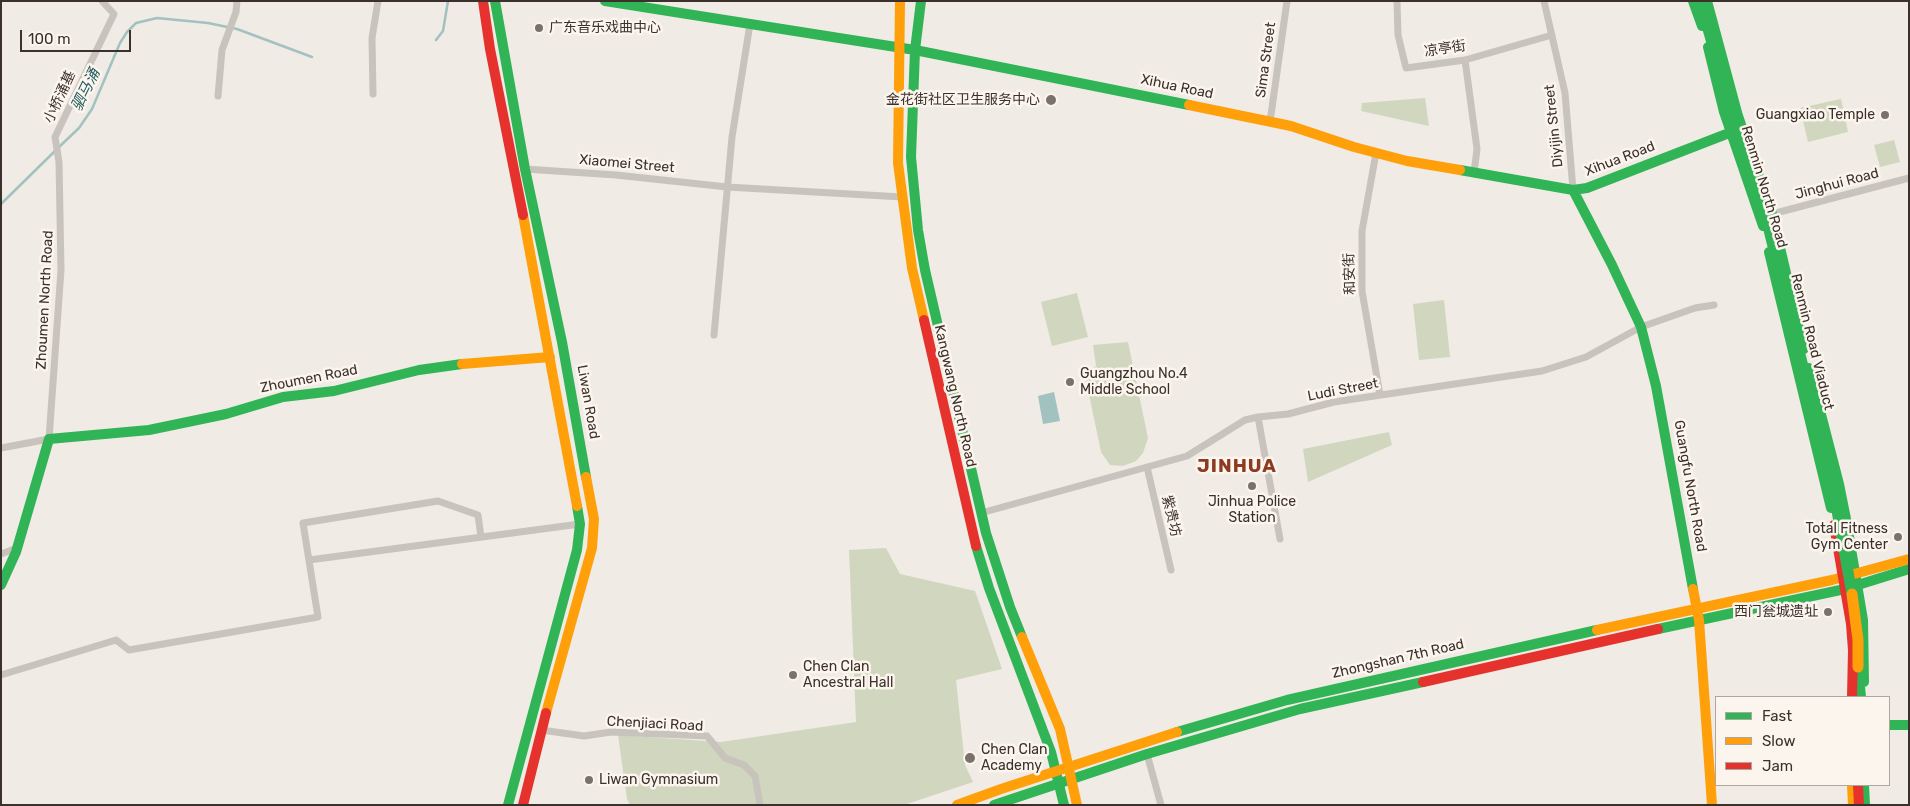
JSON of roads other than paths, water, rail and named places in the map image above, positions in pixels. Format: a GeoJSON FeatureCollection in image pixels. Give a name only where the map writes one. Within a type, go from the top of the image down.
{"type":"FeatureCollection","features":[{"type":"Feature","properties":{"kind":"main road","name":"Xihua Road"},"geometry":{"type":"LineString","coordinates":[[605,1],[916,50],[1291,126],[1376,153],[1408,161],[1573,190],[1587,188],[1731,134],[1742,128]]}},
{"type":"Feature","properties":{"kind":"main road","name":"Kangwang North Road"},"geometry":{"type":"LineString","coordinates":[[900,1],[898,163],[912,268],[972,533],[989,588],[1046,737],[1064,805]]}},
{"type":"Feature","properties":{"kind":"main road","name":"Kangwang North Road"},"geometry":{"type":"LineString","coordinates":[[921,1],[914,79],[911,158],[918,230],[925,270],[981,513],[1004,590],[1020,634],[1060,729],[1078,805]]}},
{"type":"Feature","properties":{"kind":"main road","name":"Renmin North Road"},"geometry":{"type":"LineString","coordinates":[[1693,1],[1703,30],[1731,134],[1756,202],[1827,488],[1844,583],[1853,650],[1852,696]]}},
{"type":"Feature","properties":{"kind":"main road","name":"Renmin Road Viaduct"},"geometry":{"type":"LineString","coordinates":[[1700,1],[1734,120],[1762,202],[1832,483],[1855,609],[1861,696]]}},
{"type":"Feature","properties":{"kind":"main road","name":"Renmin North Road"},"geometry":{"type":"LineString","coordinates":[[1707,1],[1742,128],[1772,214],[1839,484],[1864,634],[1861,696]]}},
{"type":"Feature","properties":{"kind":"main road"},"geometry":{"type":"LineString","coordinates":[[483,6],[495,5]]}},
{"type":"Feature","properties":{"kind":"main road","name":"Liwan Road"},"geometry":{"type":"LineString","coordinates":[[495,5],[525,169],[564,356],[594,519],[594,532],[584,580],[541,730],[523,805]]}},
{"type":"Feature","properties":{"kind":"main road","name":"Liwan Road"},"geometry":{"type":"LineString","coordinates":[[483,6],[580,524],[572,570],[508,805]]}},
{"type":"Feature","properties":{"kind":"main road"},"geometry":{"type":"LineString","coordinates":[[899,78],[906,71],[910,72],[914,79]]}},
{"type":"Feature","properties":{"kind":"main road","name":"Guangfu North Road"},"geometry":{"type":"LineString","coordinates":[[1573,190],[1612,265],[1641,327],[1656,386],[1698,614],[1712,805]]}},
{"type":"Feature","properties":{"kind":"main road","name":"Zhoumen Road"},"geometry":{"type":"LineString","coordinates":[[49,439],[149,430],[187,423],[226,414],[283,396],[334,391],[418,370],[461,364],[550,357]]}},
{"type":"Feature","properties":{"kind":"main road"},"geometry":{"type":"LineString","coordinates":[[1,585],[17,548],[49,439]]}},
{"type":"Feature","properties":{"kind":"main road"},"geometry":{"type":"LineString","coordinates":[[1856,580],[1909,559]]}},
{"type":"Feature","properties":{"kind":"main road"},"geometry":{"type":"LineString","coordinates":[[1856,580],[1909,568]]}},
{"type":"Feature","properties":{"kind":"main road","name":"Zhongshan 7th Road"},"geometry":{"type":"LineString","coordinates":[[1071,773],[1203,724],[1307,695],[1856,580]]}},
{"type":"Feature","properties":{"kind":"main road","name":"Zhongshan 7th Road"},"geometry":{"type":"LineString","coordinates":[[956,805],[1001,789],[1058,777],[1147,754],[1300,709],[1698,614]]}},
{"type":"Feature","properties":{"kind":"main road"},"geometry":{"type":"LineString","coordinates":[[1890,725],[1909,725]]}},
{"type":"Feature","properties":{"kind":"main road","name":"Zhongshan 7th Road"},"geometry":{"type":"LineString","coordinates":[[999,803],[1058,777]]}},
{"type":"Feature","properties":{"kind":"main road"},"geometry":{"type":"LineString","coordinates":[[1852,786],[1853,805]]}},
{"type":"Feature","properties":{"kind":"main road"},"geometry":{"type":"LineString","coordinates":[[1858,786],[1859,805]]}},
{"type":"Feature","properties":{"kind":"main road"},"geometry":{"type":"LineString","coordinates":[[1864,786],[1865,805]]}},
{"type":"Feature","properties":{"kind":"main road"},"geometry":{"type":"LineString","coordinates":[[999,803],[1001,789]]}},
{"type":"Feature","properties":{"kind":"street","name":"小桥涌基"},"geometry":{"type":"LineString","coordinates":[[55,137],[114,14],[102,1]]}},
{"type":"Feature","properties":{"kind":"street"},"geometry":{"type":"LineString","coordinates":[[218,96],[222,50],[236,12],[237,1]]}},
{"type":"Feature","properties":{"kind":"street"},"geometry":{"type":"LineString","coordinates":[[373,94],[372,38],[378,1]]}},
{"type":"Feature","properties":{"kind":"street","name":"Sima Street"},"geometry":{"type":"LineString","coordinates":[[1270,122],[1287,1]]}},
{"type":"Feature","properties":{"kind":"street","name":"凉亭街"},"geometry":{"type":"LineString","coordinates":[[1397,1],[1398,34],[1406,68],[1465,60],[1552,35]]}},
{"type":"Feature","properties":{"kind":"street","name":"Diyijin Street"},"geometry":{"type":"LineString","coordinates":[[1544,1],[1565,93],[1573,190]]}},
{"type":"Feature","properties":{"kind":"street"},"geometry":{"type":"LineString","coordinates":[[714,335],[732,137],[750,24]]}},
{"type":"Feature","properties":{"kind":"street"},"geometry":{"type":"LineString","coordinates":[[1465,60],[1477,149],[1474,173]]}},
{"type":"Feature","properties":{"kind":"street","name":"Zhoumen North Road"},"geometry":{"type":"LineString","coordinates":[[49,439],[61,270],[59,162],[55,137]]}},
{"type":"Feature","properties":{"kind":"street","name":"和安街"},"geometry":{"type":"LineString","coordinates":[[1376,153],[1362,230],[1362,291],[1380,395]]}},
{"type":"Feature","properties":{"kind":"street","name":"Xiaomei Street"},"geometry":{"type":"LineString","coordinates":[[525,169],[616,175],[727,187],[902,196]]}},
{"type":"Feature","properties":{"kind":"street","name":"Jinghui Road"},"geometry":{"type":"LineString","coordinates":[[1772,214],[1909,178]]}},
{"type":"Feature","properties":{"kind":"street","name":"Ludi Street"},"geometry":{"type":"LineString","coordinates":[[981,513],[1187,456],[1237,425],[1258,417],[1288,414],[1334,402],[1542,371],[1586,357],[1641,327],[1695,308],[1714,305]]}},
{"type":"Feature","properties":{"kind":"street","name":"Zhoumen Road"},"geometry":{"type":"LineString","coordinates":[[550,357],[564,356]]}},
{"type":"Feature","properties":{"kind":"street"},"geometry":{"type":"LineString","coordinates":[[1258,417],[1280,539]]}},
{"type":"Feature","properties":{"kind":"street","name":"Zhoumen Road"},"geometry":{"type":"LineString","coordinates":[[1,448],[49,439]]}},
{"type":"Feature","properties":{"kind":"street","name":"紫贵坊"},"geometry":{"type":"LineString","coordinates":[[1147,466],[1171,570]]}},
{"type":"Feature","properties":{"kind":"street"},"geometry":{"type":"LineString","coordinates":[[1,675],[116,640],[130,650],[318,617],[303,523],[438,501],[478,516],[481,537]]}},
{"type":"Feature","properties":{"kind":"street"},"geometry":{"type":"LineString","coordinates":[[309,560],[580,524]]}},
{"type":"Feature","properties":{"kind":"street"},"geometry":{"type":"LineString","coordinates":[[1,554],[17,548]]}},
{"type":"Feature","properties":{"kind":"street","name":"Chenjiaci Road"},"geometry":{"type":"LineString","coordinates":[[541,730],[584,736],[610,732],[707,736],[725,758],[744,765],[755,776],[760,805]]}},
{"type":"Feature","properties":{"kind":"street"},"geometry":{"type":"LineString","coordinates":[[1147,754],[1161,805]]}},
{"type":"Feature","properties":{"kind":"water"},"geometry":{"type":"Polygon","coordinates":[[[1054,392],[1060,421],[1043,424],[1038,396],[1054,392]]]}},
{"type":"Feature","properties":{"kind":"waterway","name":"驷马涌"},"geometry":{"type":"LineString","coordinates":[[436,40],[443,31],[448,1]]}},
{"type":"Feature","properties":{"kind":"waterway","name":"驷马涌"},"geometry":{"type":"LineString","coordinates":[[59,147],[79,128],[92,109],[120,43],[136,23],[157,18],[208,23],[237,29],[312,57]]}},
{"type":"Feature","properties":{"kind":"waterway","name":"驷马涌"},"geometry":{"type":"LineString","coordinates":[[1,204],[55,151]]}},
{"type":"Feature","properties":{"kind":"place","name":"广东音乐戏曲中心"},"geometry":{"type":"Point","coordinates":[539,28]}},
{"type":"Feature","properties":{"kind":"place","name":"金花街社区卫生服务中心"},"geometry":{"type":"Point","coordinates":[1051,100]}},
{"type":"Feature","properties":{"kind":"place","name":"Guangxiao Temple"},"geometry":{"type":"Point","coordinates":[1885,115]}},
{"type":"Feature","properties":{"kind":"place","name":"Guangzhou No.4 Middle School"},"geometry":{"type":"Point","coordinates":[1070,382]}},
{"type":"Feature","properties":{"kind":"place","name":"Jinhua Police Station"},"geometry":{"type":"Point","coordinates":[1252,486]}},
{"type":"Feature","properties":{"kind":"place","name":"Total Fitness Gym Center"},"geometry":{"type":"Point","coordinates":[1898,537]}},
{"type":"Feature","properties":{"kind":"place","name":"西门瓮城遗址"},"geometry":{"type":"Point","coordinates":[1828,612]}},
{"type":"Feature","properties":{"kind":"place","name":"Chen Clan Ancestral Hall"},"geometry":{"type":"Point","coordinates":[793,675]}},
{"type":"Feature","properties":{"kind":"place","name":"Chen Clan Academy"},"geometry":{"type":"Point","coordinates":[970,758]}},
{"type":"Feature","properties":{"kind":"place","name":"Liwan Gymnasium"},"geometry":{"type":"Point","coordinates":[589,780]}},
{"type":"Feature","properties":{"kind":"district","name":"JINHUA"},"geometry":{"type":"Point","coordinates":[1237,467]}}]}
